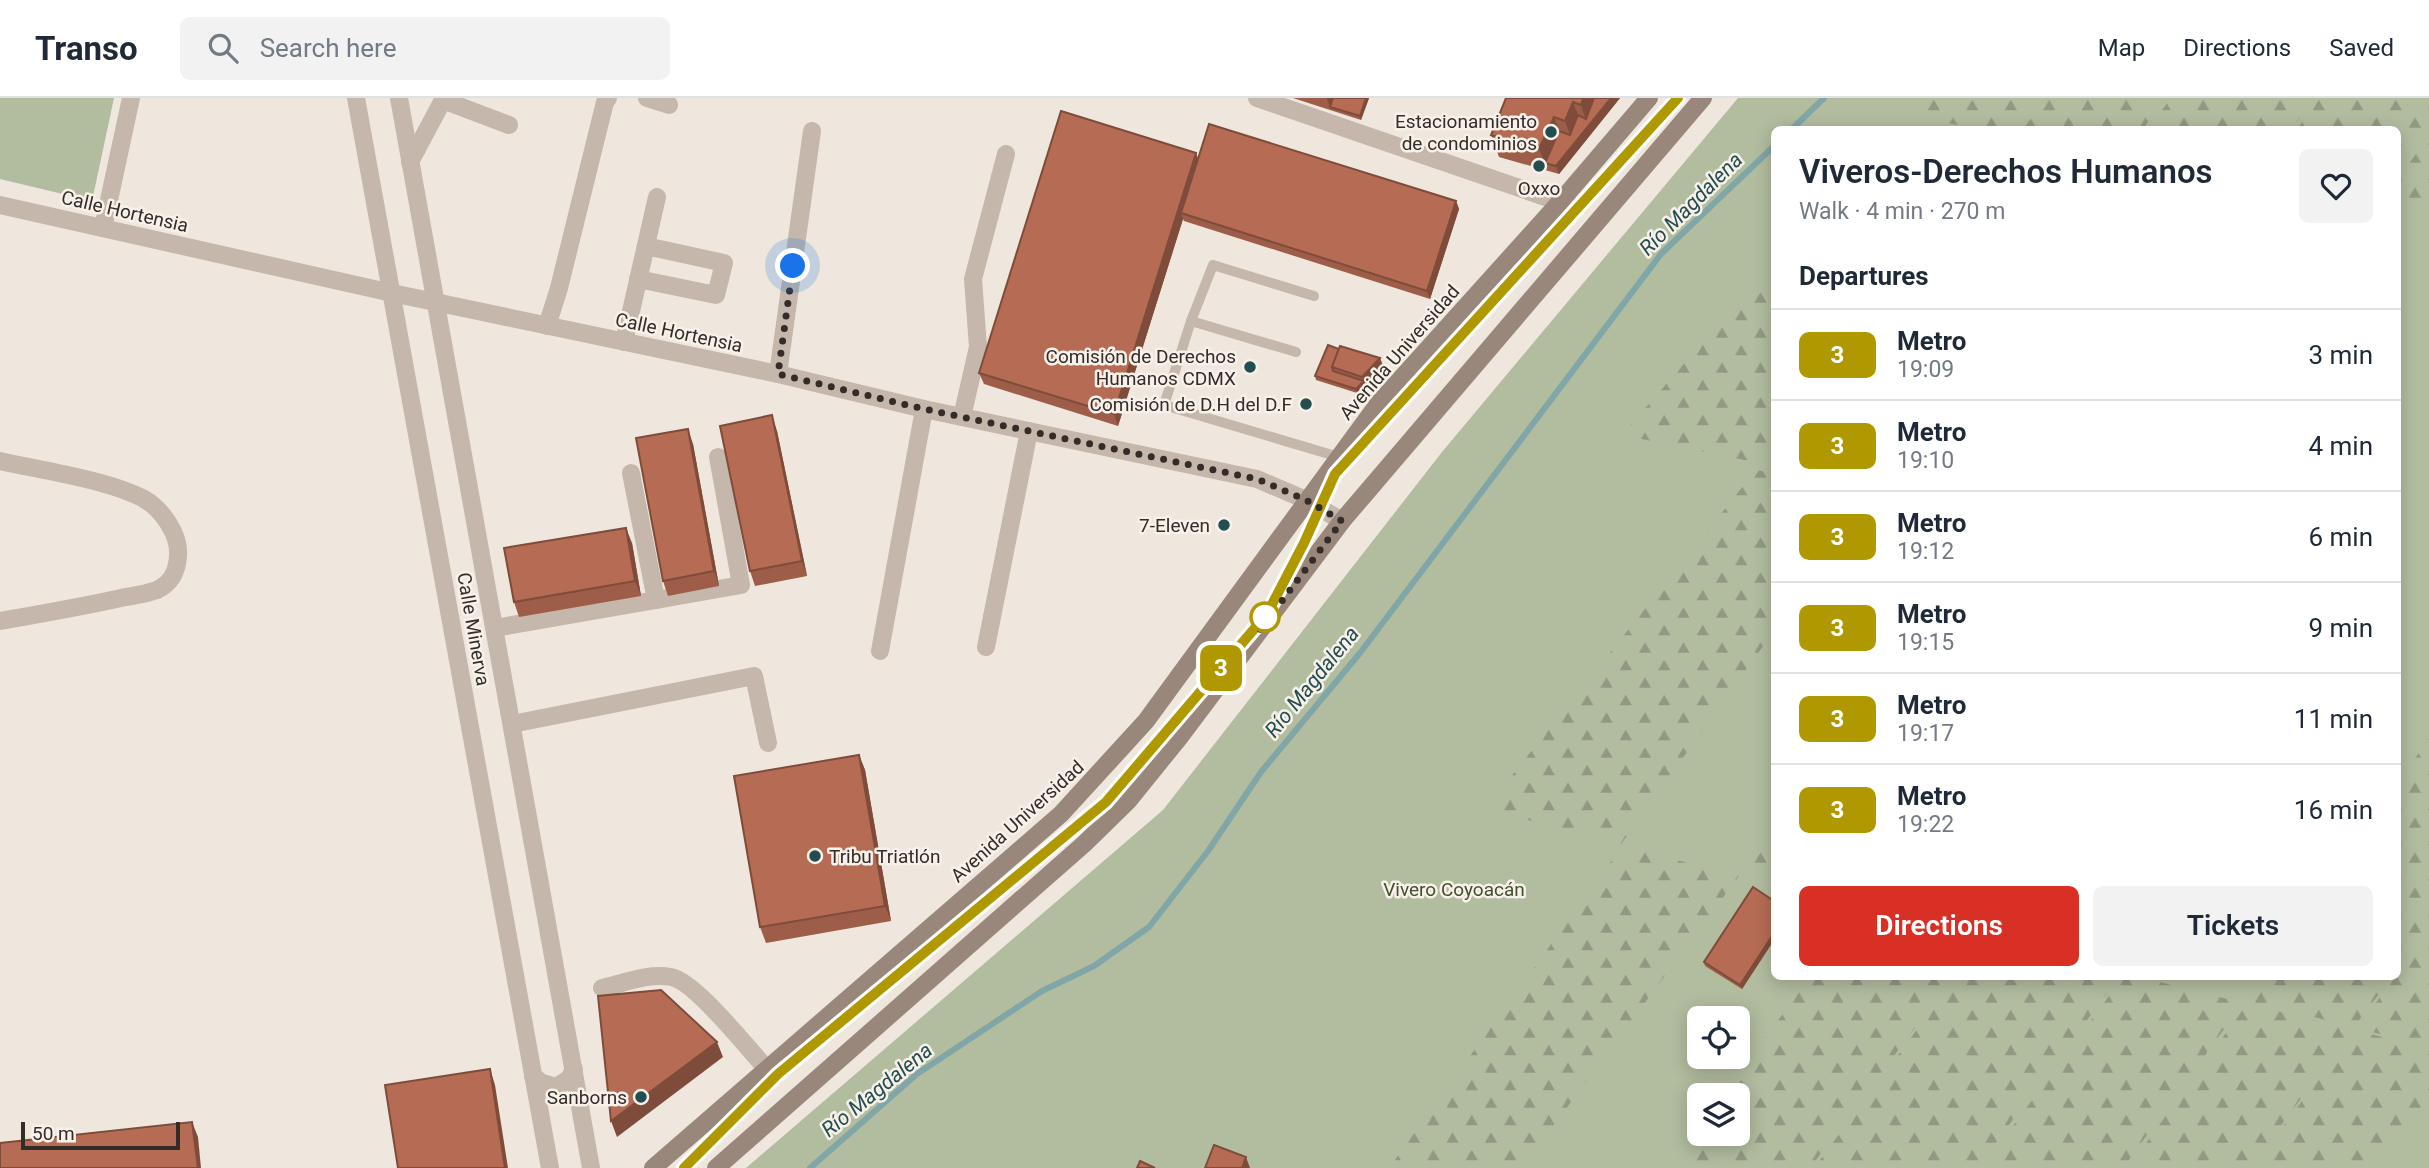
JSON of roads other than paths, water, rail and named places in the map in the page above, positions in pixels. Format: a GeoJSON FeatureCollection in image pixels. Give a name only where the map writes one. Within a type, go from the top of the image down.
{"type":"FeatureCollection","features":[{"type":"Feature","properties":{"kind":"main road","name":"Avenida Universidad"},"geometry":{"type":"LineString","coordinates":[[653,1168],[1061,814],[1098,776],[1146,721],[1378,404],[1560,202],[1649,98]]}},
{"type":"Feature","properties":{"kind":"main road"},"geometry":{"type":"LineString","coordinates":[[716,1168],[1084,844],[1128,801],[1179,738],[1342,521],[1703,98]]}},
{"type":"Feature","properties":{"kind":"street"},"geometry":{"type":"LineString","coordinates":[[103,228],[131,98]]}},
{"type":"Feature","properties":{"kind":"street","name":"Calle Minerva"},"geometry":{"type":"LineString","coordinates":[[356,98],[550,1168]]}},
{"type":"Feature","properties":{"kind":"street","name":"Calle Minerva"},"geometry":{"type":"LineString","coordinates":[[399,98],[591,1168]]}},
{"type":"Feature","properties":{"kind":"street"},"geometry":{"type":"LineString","coordinates":[[547,326],[608,98]]}},
{"type":"Feature","properties":{"kind":"street"},"geometry":{"type":"LineString","coordinates":[[647,98],[669,105]]}},
{"type":"Feature","properties":{"kind":"street"},"geometry":{"type":"LineString","coordinates":[[1257,98],[1560,202]]}},
{"type":"Feature","properties":{"kind":"street"},"geometry":{"type":"LineString","coordinates":[[410,162],[443,100],[509,125]]}},
{"type":"Feature","properties":{"kind":"street"},"geometry":{"type":"LineString","coordinates":[[778,374],[812,131]]}},
{"type":"Feature","properties":{"kind":"street"},"geometry":{"type":"LineString","coordinates":[[962,416],[978,347],[973,279],[1006,154]]}},
{"type":"Feature","properties":{"kind":"street"},"geometry":{"type":"LineString","coordinates":[[624,342],[657,197]]}},
{"type":"Feature","properties":{"kind":"street","name":"Calle Hortensia"},"geometry":{"type":"LineString","coordinates":[[0,205],[435,303],[778,374],[924,409],[1257,479],[1306,500],[1342,521]]}},
{"type":"Feature","properties":{"kind":"street"},"geometry":{"type":"LineString","coordinates":[[638,279],[716,295],[724,263],[646,246]]}},
{"type":"Feature","properties":{"kind":"street"},"geometry":{"type":"LineString","coordinates":[[880,651],[924,409]]}},
{"type":"Feature","properties":{"kind":"street"},"geometry":{"type":"LineString","coordinates":[[986,647],[1029,431]]}},
{"type":"Feature","properties":{"kind":"street"},"geometry":{"type":"LineString","coordinates":[[495,628],[741,585],[718,457]]}},
{"type":"Feature","properties":{"kind":"street"},"geometry":{"type":"LineString","coordinates":[[0,461],[108,486],[145,500],[167,520],[176,537],[179,551],[177,568],[170,582],[157,590],[0,621]]}},
{"type":"Feature","properties":{"kind":"street"},"geometry":{"type":"LineString","coordinates":[[631,473],[656,600]]}},
{"type":"Feature","properties":{"kind":"street"},"geometry":{"type":"LineString","coordinates":[[513,724],[754,676],[768,743]]}},
{"type":"Feature","properties":{"kind":"street"},"geometry":{"type":"LineString","coordinates":[[602,988],[652,976],[673,977],[694,989],[767,1069]]}},
{"type":"Feature","properties":{"kind":"street"},"geometry":{"type":"LineString","coordinates":[[533,1076],[542,1083],[556,1087],[569,1079],[575,1069]]}},
{"type":"Feature","properties":{"kind":"lane"},"geometry":{"type":"LineString","coordinates":[[1314,296],[1213,265],[1191,321],[1164,405],[1339,457]]}},
{"type":"Feature","properties":{"kind":"lane"},"geometry":{"type":"LineString","coordinates":[[1191,321],[1297,352]]}},
{"type":"Feature","properties":{"kind":"waterway","name":"Río Magdalena"},"geometry":{"type":"LineString","coordinates":[[1795,126],[1824,98]]}},
{"type":"Feature","properties":{"kind":"waterway","name":"Río Magdalena"},"geometry":{"type":"LineString","coordinates":[[810,1168],[917,1074],[1042,991],[1094,966],[1149,927],[1208,851],[1261,772],[1360,653],[1661,254],[1771,149]]}},
{"type":"Feature","properties":{"kind":"metro line","name":"3"},"geometry":{"type":"LineString","coordinates":[[684,1168],[778,1074],[1106,802],[1267,614],[1304,543],[1335,474],[1678,98]]}},
{"type":"Feature","properties":{"kind":"place","name":"Estacionamiento de condominios"},"geometry":{"type":"Point","coordinates":[1551,132]}},
{"type":"Feature","properties":{"kind":"place","name":"Oxxo"},"geometry":{"type":"Point","coordinates":[1539,166]}},
{"type":"Feature","properties":{"kind":"place","name":"Comisión de Derechos Humanos CDMX"},"geometry":{"type":"Point","coordinates":[1250,367]}},
{"type":"Feature","properties":{"kind":"place","name":"Comisión de D.H del D.F"},"geometry":{"type":"Point","coordinates":[1306,404]}},
{"type":"Feature","properties":{"kind":"place","name":"7-Eleven"},"geometry":{"type":"Point","coordinates":[1224,525]}},
{"type":"Feature","properties":{"kind":"place","name":"Tribu Triatlón"},"geometry":{"type":"Point","coordinates":[815,856]}},
{"type":"Feature","properties":{"kind":"place","name":"Sanborns"},"geometry":{"type":"Point","coordinates":[641,1097]}},
{"type":"Feature","properties":{"kind":"park label","name":"Vivero Coyoacán"},"geometry":{"type":"Point","coordinates":[1454,889]}}]}
